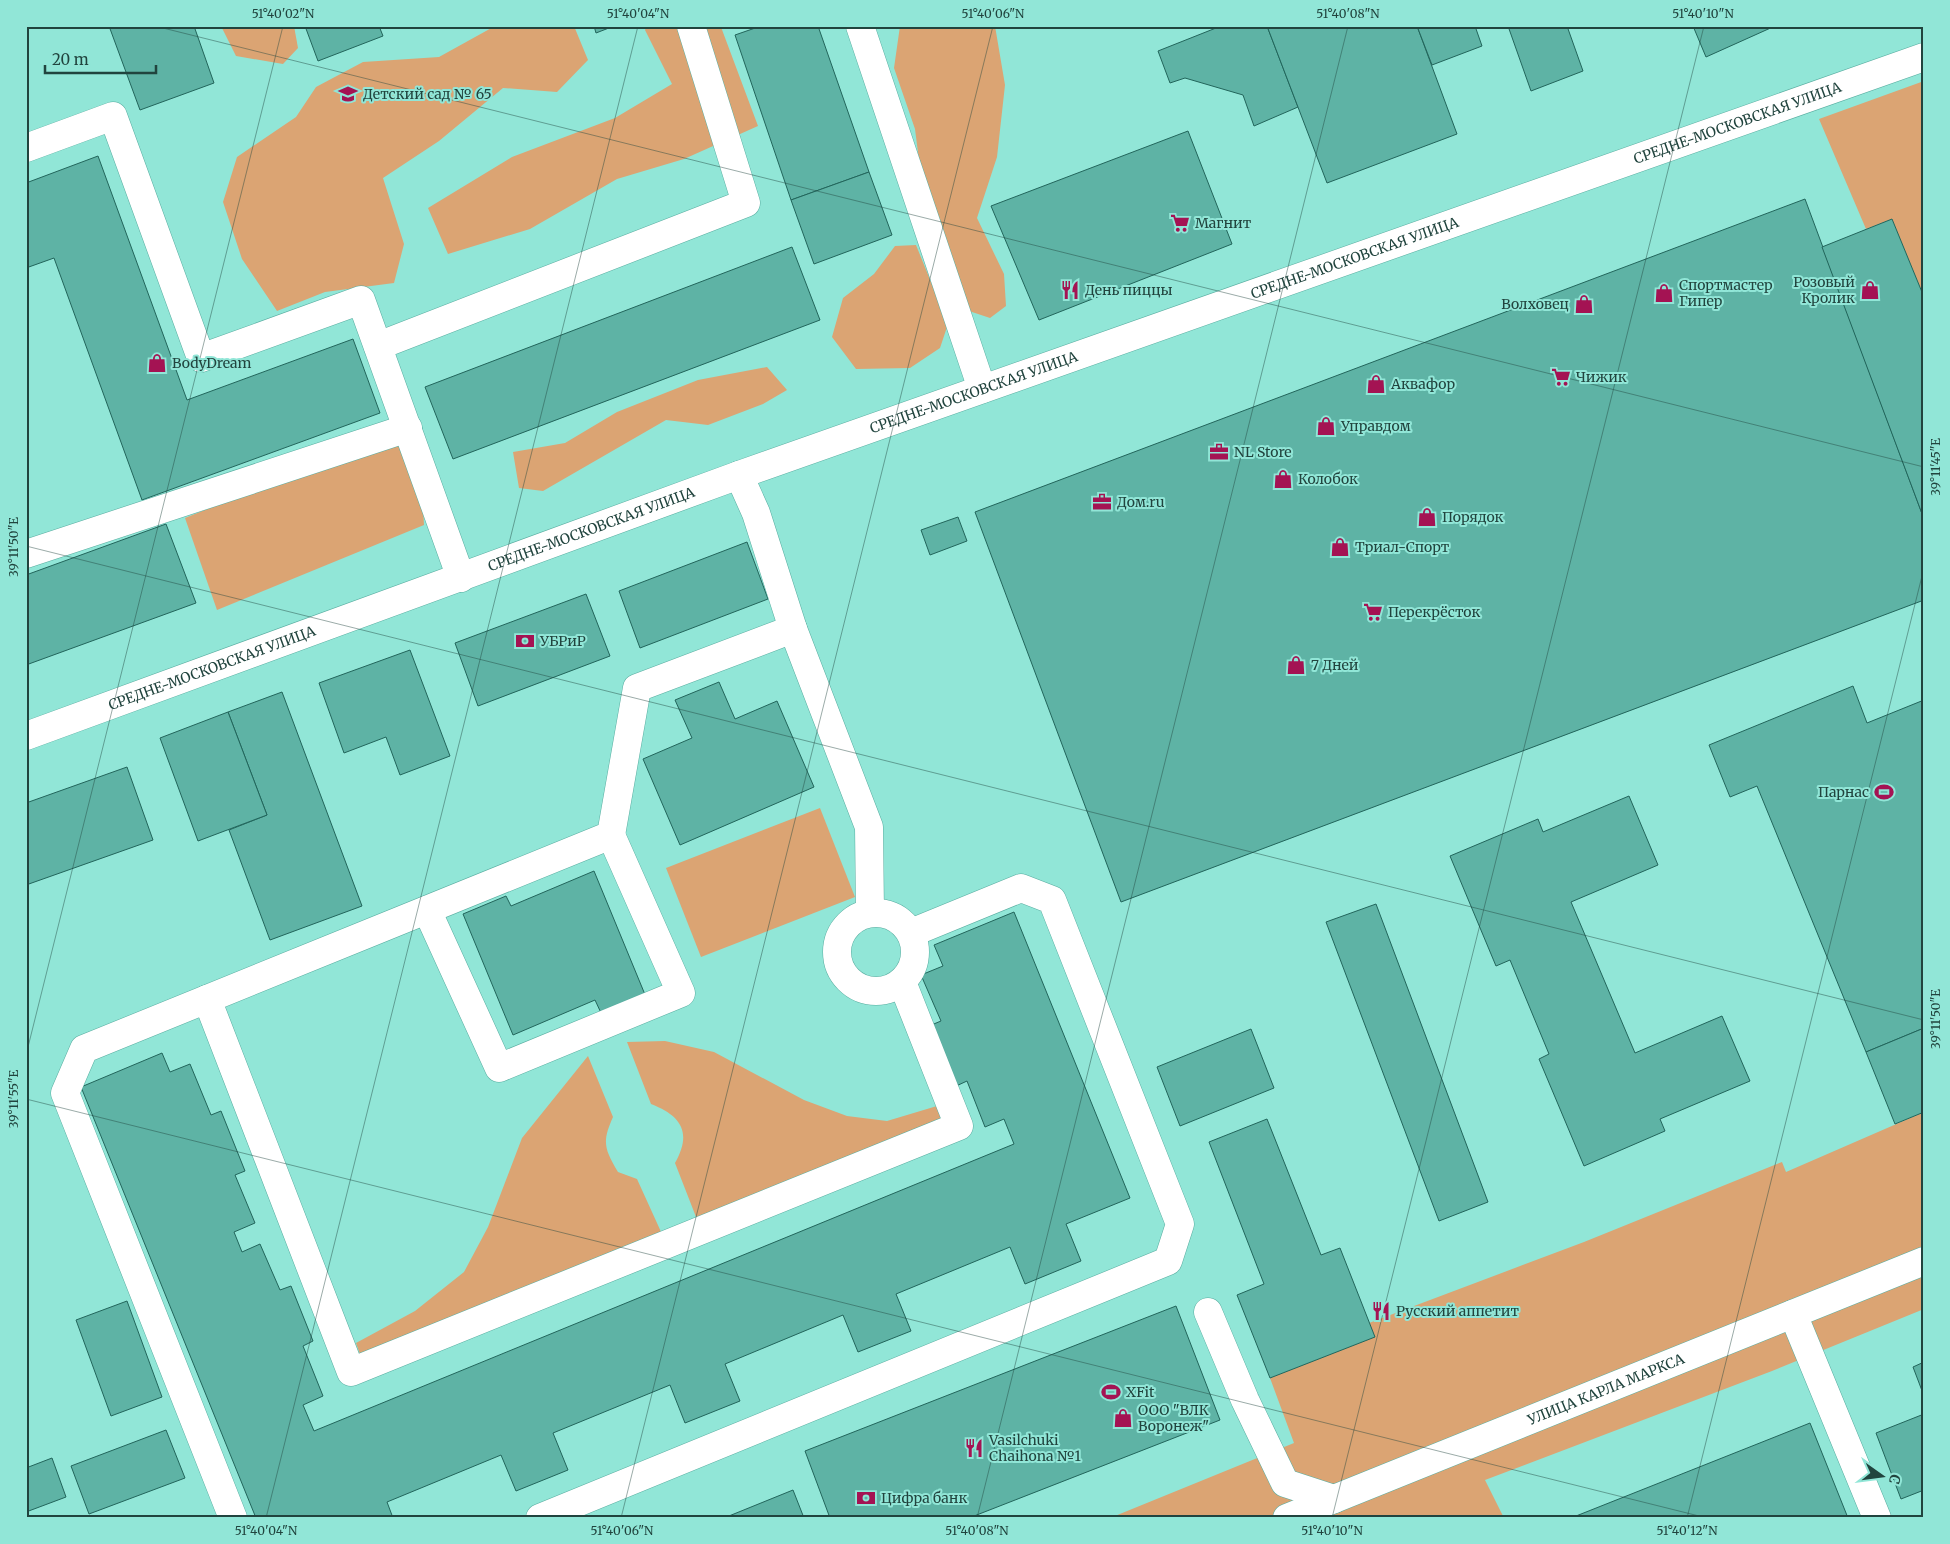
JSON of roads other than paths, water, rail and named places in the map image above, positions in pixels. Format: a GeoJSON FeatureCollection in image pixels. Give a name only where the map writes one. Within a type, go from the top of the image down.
{"type":"FeatureCollection","features":[{"type":"Feature","properties":{"kind":"street"},"geometry":{"type":"LineString","coordinates":[[378,346],[746,202],[691,26]]}},
{"type":"Feature","properties":{"kind":"street"},"geometry":{"type":"LineString","coordinates":[[860,26],[982,389]]}},
{"type":"Feature","properties":{"kind":"street","name":"СРЕДНЕ-МОСКОВСКАЯ УЛИЦА"},"geometry":{"type":"LineString","coordinates":[[26,736],[739,475],[1924,57]]}},
{"type":"Feature","properties":{"kind":"street"},"geometry":{"type":"LineString","coordinates":[[26,148],[113,116],[201,358],[361,300],[461,578]]}},
{"type":"Feature","properties":{"kind":"street"},"geometry":{"type":"LineString","coordinates":[[26,554],[408,428]]}},
{"type":"Feature","properties":{"kind":"street"},"geometry":{"type":"LineString","coordinates":[[739,475],[756,513],[793,628],[869,827],[870,912]]}},
{"type":"Feature","properties":{"kind":"street"},"geometry":{"type":"LineString","coordinates":[[427,910],[499,1068],[681,993],[611,835],[637,688],[793,628]]}},
{"type":"Feature","properties":{"kind":"street"},"geometry":{"type":"LineString","coordinates":[[233,1518],[65,1093],[84,1049],[611,835]]}},
{"type":"Feature","properties":{"kind":"street"},"geometry":{"type":"LineString","coordinates":[[540,1518],[1168,1261],[1180,1224],[1052,900],[1021,888],[911,933]]}},
{"type":"Feature","properties":{"kind":"street"},"geometry":{"type":"LineString","coordinates":[[870,912],[888,914],[900,920],[911,933],[916,946],[915,961],[910,974],[902,982],[890,989],[866,990],[849,980],[838,961],[837,947],[841,934],[849,923],[870,912]]}},
{"type":"Feature","properties":{"kind":"street"},"geometry":{"type":"LineString","coordinates":[[207,999],[351,1372],[958,1126],[902,982]]}},
{"type":"Feature","properties":{"kind":"street","name":"УЛИЦА КАРЛА МАРКСА"},"geometry":{"type":"LineString","coordinates":[[1287,1518],[1924,1261]]}},
{"type":"Feature","properties":{"kind":"street"},"geometry":{"type":"LineString","coordinates":[[1208,1312],[1253,1417],[1285,1483],[1334,1499]]}},
{"type":"Feature","properties":{"kind":"street"},"geometry":{"type":"LineString","coordinates":[[1793,1314],[1877,1518]]}},
{"type":"Feature","properties":{"kind":"place","name":"Детский сад № 65"},"geometry":{"type":"Point","coordinates":[348,94]}},
{"type":"Feature","properties":{"kind":"place","name":"Магнит"},"geometry":{"type":"Point","coordinates":[1180,223]}},
{"type":"Feature","properties":{"kind":"place","name":"День пиццы"},"geometry":{"type":"Point","coordinates":[1070,290]}},
{"type":"Feature","properties":{"kind":"place","name":"Розовый Кролик"},"geometry":{"type":"Point","coordinates":[1870,290]}},
{"type":"Feature","properties":{"kind":"place","name":"Спортмастер Гипер"},"geometry":{"type":"Point","coordinates":[1664,293]}},
{"type":"Feature","properties":{"kind":"place","name":"Волховец"},"geometry":{"type":"Point","coordinates":[1584,304]}},
{"type":"Feature","properties":{"kind":"place","name":"BodyDream"},"geometry":{"type":"Point","coordinates":[157,363]}},
{"type":"Feature","properties":{"kind":"place","name":"Чижик"},"geometry":{"type":"Point","coordinates":[1561,377]}},
{"type":"Feature","properties":{"kind":"place","name":"Аквафор"},"geometry":{"type":"Point","coordinates":[1376,384]}},
{"type":"Feature","properties":{"kind":"place","name":"Управдом"},"geometry":{"type":"Point","coordinates":[1326,426]}},
{"type":"Feature","properties":{"kind":"place","name":"NL Store"},"geometry":{"type":"Point","coordinates":[1219,452]}},
{"type":"Feature","properties":{"kind":"place","name":"Колобок"},"geometry":{"type":"Point","coordinates":[1283,479]}},
{"type":"Feature","properties":{"kind":"place","name":"Дом.ru"},"geometry":{"type":"Point","coordinates":[1102,502]}},
{"type":"Feature","properties":{"kind":"place","name":"Порядок"},"geometry":{"type":"Point","coordinates":[1427,517]}},
{"type":"Feature","properties":{"kind":"place","name":"Триал-Спорт"},"geometry":{"type":"Point","coordinates":[1340,547]}},
{"type":"Feature","properties":{"kind":"place","name":"Перекрёсток"},"geometry":{"type":"Point","coordinates":[1373,612]}},
{"type":"Feature","properties":{"kind":"place","name":"УБРиР"},"geometry":{"type":"Point","coordinates":[525,641]}},
{"type":"Feature","properties":{"kind":"place","name":"7 Дней"},"geometry":{"type":"Point","coordinates":[1296,665]}},
{"type":"Feature","properties":{"kind":"place","name":"Парнас"},"geometry":{"type":"Point","coordinates":[1884,792]}},
{"type":"Feature","properties":{"kind":"place","name":"Русский аппетит"},"geometry":{"type":"Point","coordinates":[1381,1311]}},
{"type":"Feature","properties":{"kind":"place","name":"XFit"},"geometry":{"type":"Point","coordinates":[1111,1392]}},
{"type":"Feature","properties":{"kind":"place","name":"ООО \"ВЛК Воронеж\""},"geometry":{"type":"Point","coordinates":[1123,1418]}},
{"type":"Feature","properties":{"kind":"place","name":"Vasilchuki Chaihona №1"},"geometry":{"type":"Point","coordinates":[974,1448]}},
{"type":"Feature","properties":{"kind":"place","name":"Цифра банк"},"geometry":{"type":"Point","coordinates":[866,1498]}}]}
